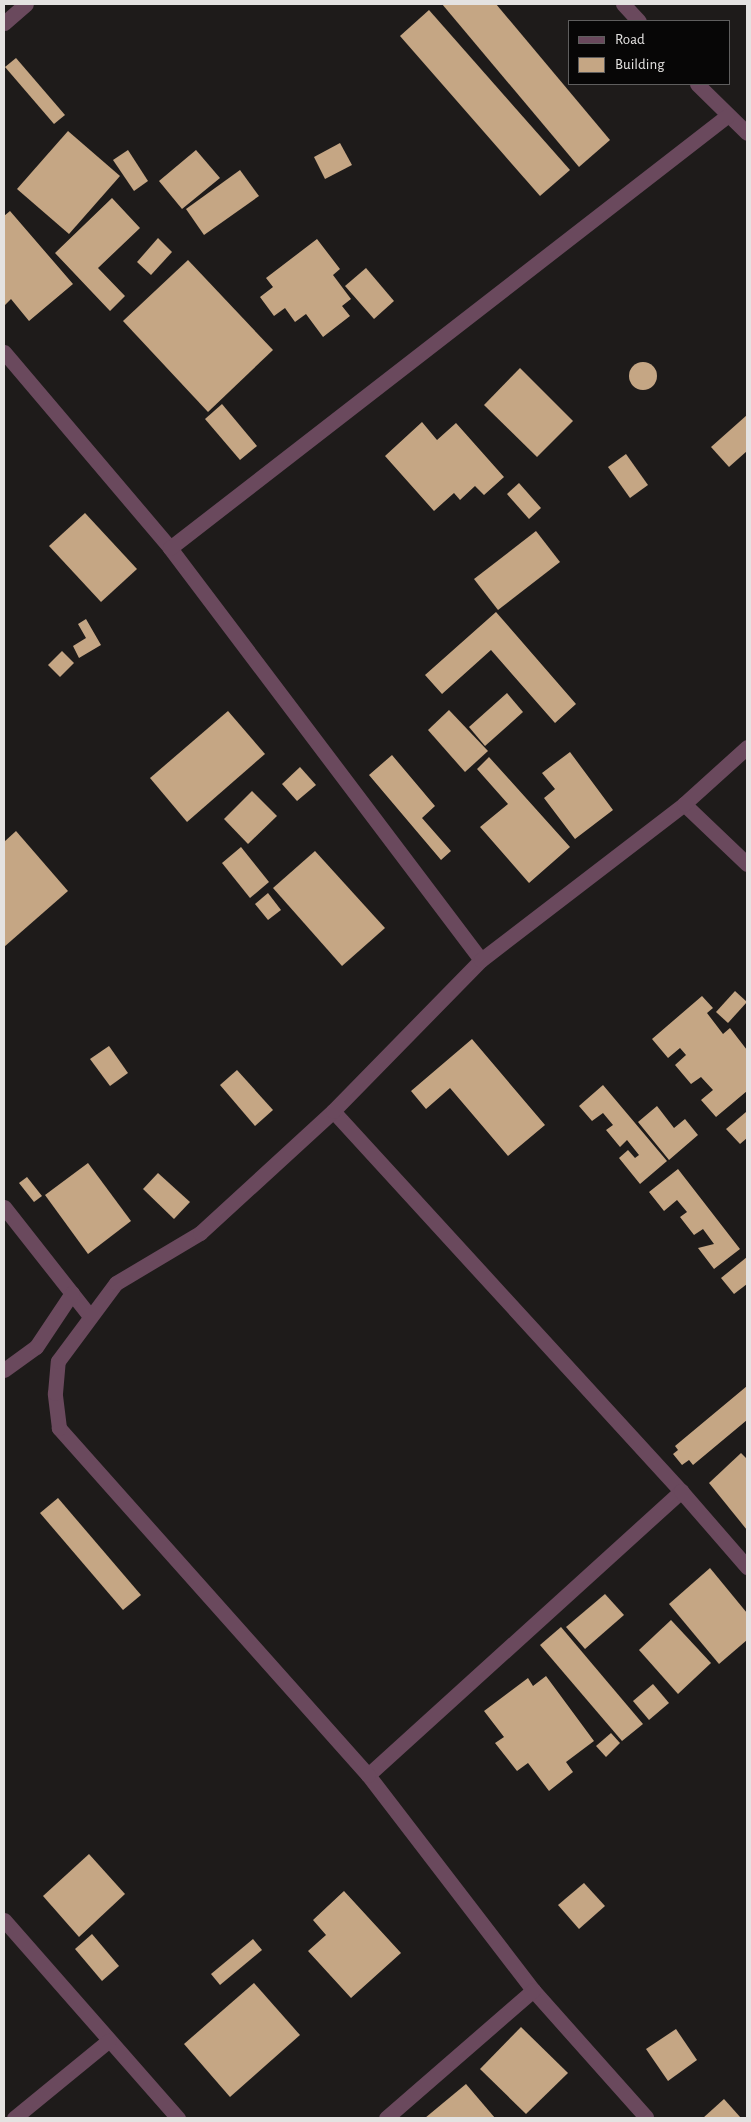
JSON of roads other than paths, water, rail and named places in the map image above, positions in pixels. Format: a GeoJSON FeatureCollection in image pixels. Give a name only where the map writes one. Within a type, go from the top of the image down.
{"type":"FeatureCollection","features":[{"type":"Feature","properties":{"kind":"street"},"geometry":{"type":"LineString","coordinates":[[4,23],[26,4]]}},
{"type":"Feature","properties":{"kind":"street"},"geometry":{"type":"LineString","coordinates":[[623,4],[638,20]]}},
{"type":"Feature","properties":{"kind":"street"},"geometry":{"type":"LineString","coordinates":[[698,85],[727,116],[747,133]]}},
{"type":"Feature","properties":{"kind":"street"},"geometry":{"type":"LineString","coordinates":[[170,548],[727,116]]}},
{"type":"Feature","properties":{"kind":"street"},"geometry":{"type":"LineString","coordinates":[[4,352],[170,548],[481,960]]}},
{"type":"Feature","properties":{"kind":"street"},"geometry":{"type":"LineString","coordinates":[[646,2117],[533,1990],[368,1775],[59,1428],[55,1393],[58,1361],[89,1315],[116,1282],[200,1234],[333,1111],[481,960],[684,804],[747,747]]}},
{"type":"Feature","properties":{"kind":"street"},"geometry":{"type":"LineString","coordinates":[[684,804],[747,864]]}},
{"type":"Feature","properties":{"kind":"street"},"geometry":{"type":"LineString","coordinates":[[333,1111],[681,1492],[747,1567]]}},
{"type":"Feature","properties":{"kind":"street"},"geometry":{"type":"LineString","coordinates":[[4,1207],[89,1315]]}},
{"type":"Feature","properties":{"kind":"street"},"geometry":{"type":"LineString","coordinates":[[4,1370],[36,1347],[72,1293]]}},
{"type":"Feature","properties":{"kind":"street"},"geometry":{"type":"LineString","coordinates":[[368,1775],[681,1492]]}},
{"type":"Feature","properties":{"kind":"street"},"geometry":{"type":"LineString","coordinates":[[4,1920],[108,2041],[178,2118]]}},
{"type":"Feature","properties":{"kind":"street"},"geometry":{"type":"LineString","coordinates":[[386,2118],[533,1990]]}},
{"type":"Feature","properties":{"kind":"street"},"geometry":{"type":"LineString","coordinates":[[14,2118],[108,2041]]}}]}
